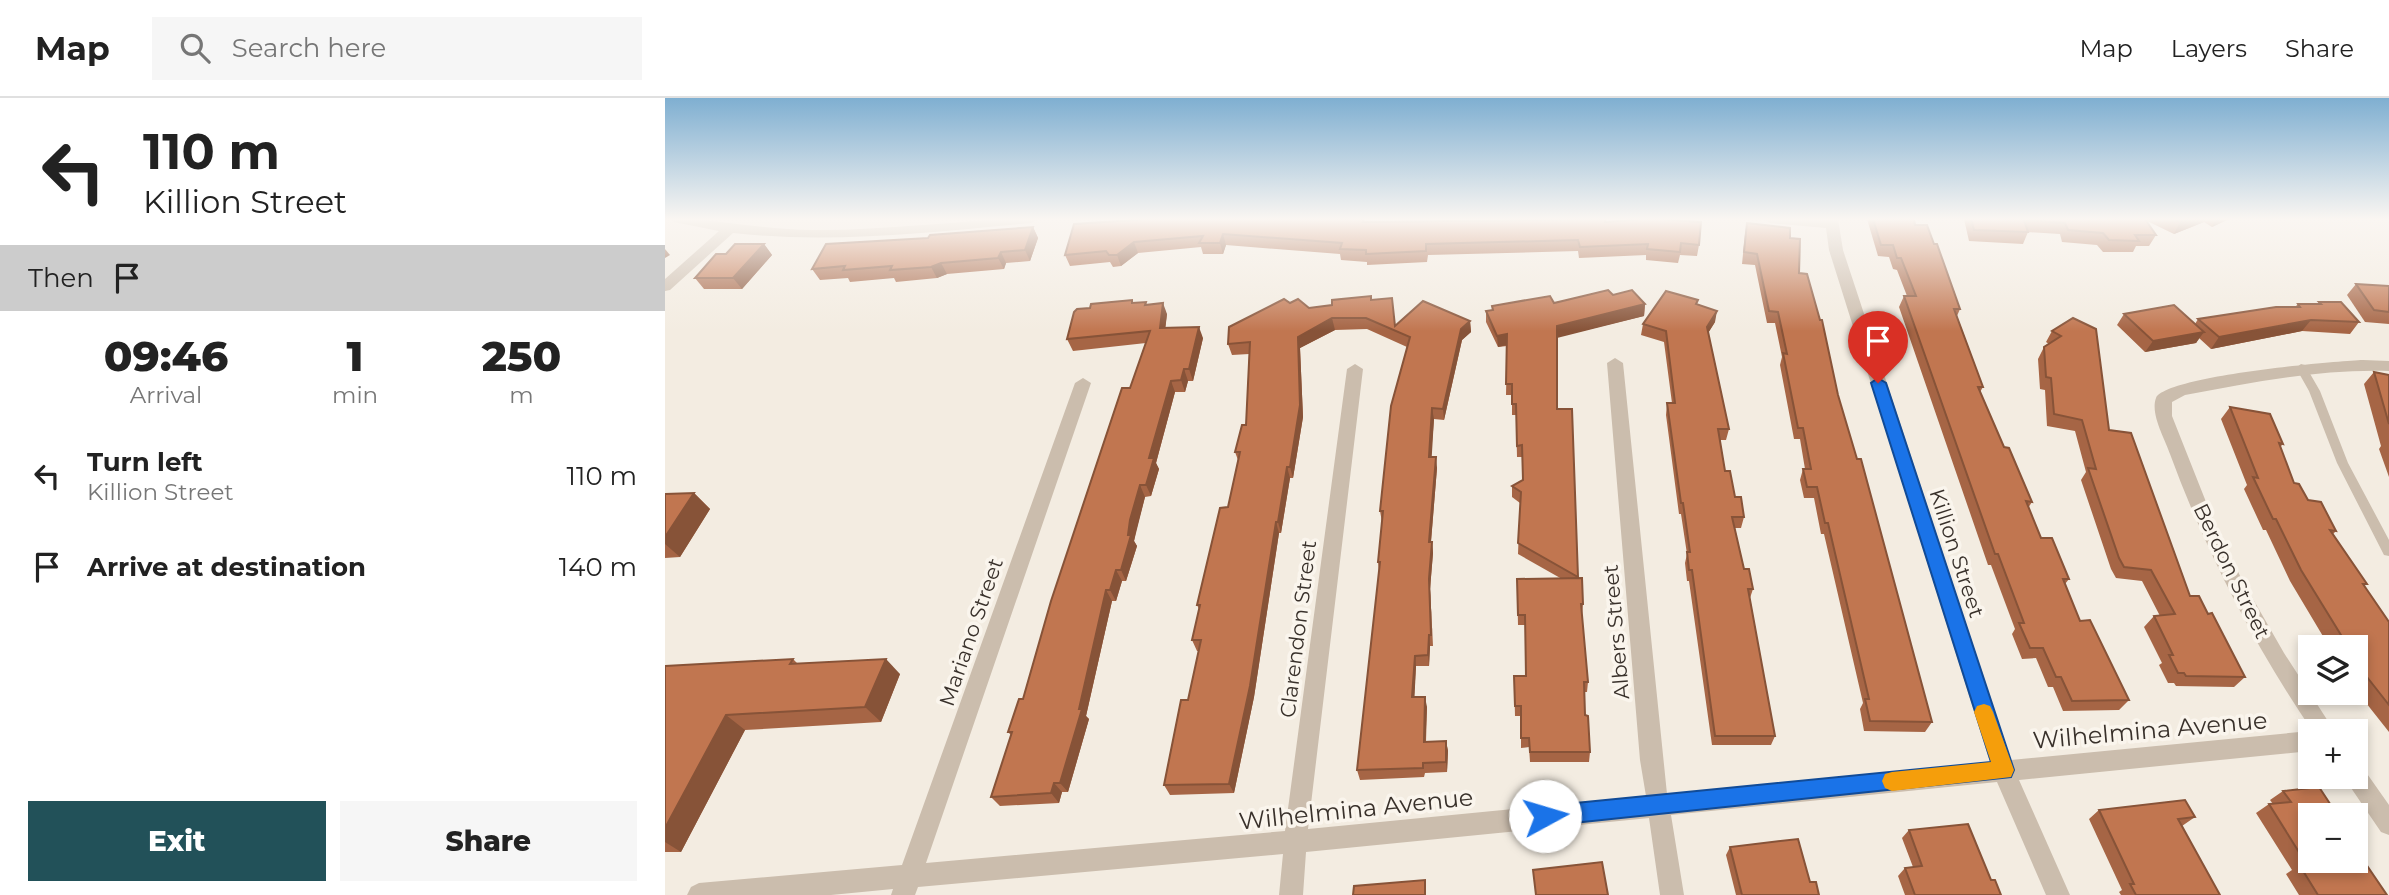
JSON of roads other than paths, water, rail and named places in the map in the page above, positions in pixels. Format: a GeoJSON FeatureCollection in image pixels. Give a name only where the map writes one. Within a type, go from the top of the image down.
{"type":"FeatureCollection","features":[{"type":"Feature","properties":{"kind":"street"},"geometry":{"type":"LineString","coordinates":[[665,287],[699,256]]}},
{"type":"Feature","properties":{"kind":"street","name":"Killion Street"},"geometry":{"type":"LineString","coordinates":[[1838,256],[2004,770],[2058,895]]}},
{"type":"Feature","properties":{"kind":"street","name":"Albers Street"},"geometry":{"type":"LineString","coordinates":[[1615,363],[1656,804],[1672,895]]}},
{"type":"Feature","properties":{"kind":"street"},"geometry":{"type":"LineString","coordinates":[[2301,368],[2350,363],[2389,366]]}},
{"type":"Feature","properties":{"kind":"street","name":"Berdon Street"},"geometry":{"type":"LineString","coordinates":[[2301,368],[2181,390],[2164,399],[2164,416],[2208,529],[2252,618],[2291,684],[2316,719]]}},
{"type":"Feature","properties":{"kind":"street","name":"Clarendon Street"},"geometry":{"type":"LineString","coordinates":[[1291,895],[1294,842],[1355,369]]}},
{"type":"Feature","properties":{"kind":"street","name":"Mariano Street"},"geometry":{"type":"LineString","coordinates":[[906,886],[1083,383]]}},
{"type":"Feature","properties":{"kind":"street","name":"Wilhelmina Avenue"},"geometry":{"type":"LineString","coordinates":[[699,895],[906,886],[1656,804],[2298,742]]}},
{"type":"Feature","properties":{"kind":"street"},"geometry":{"type":"LineString","coordinates":[[2365,789],[2389,824]]}},
{"type":"Feature","properties":{"kind":"lane"},"geometry":{"type":"LineString","coordinates":[[2301,368],[2313,383],[2329,432],[2361,503],[2389,551]]}}]}
